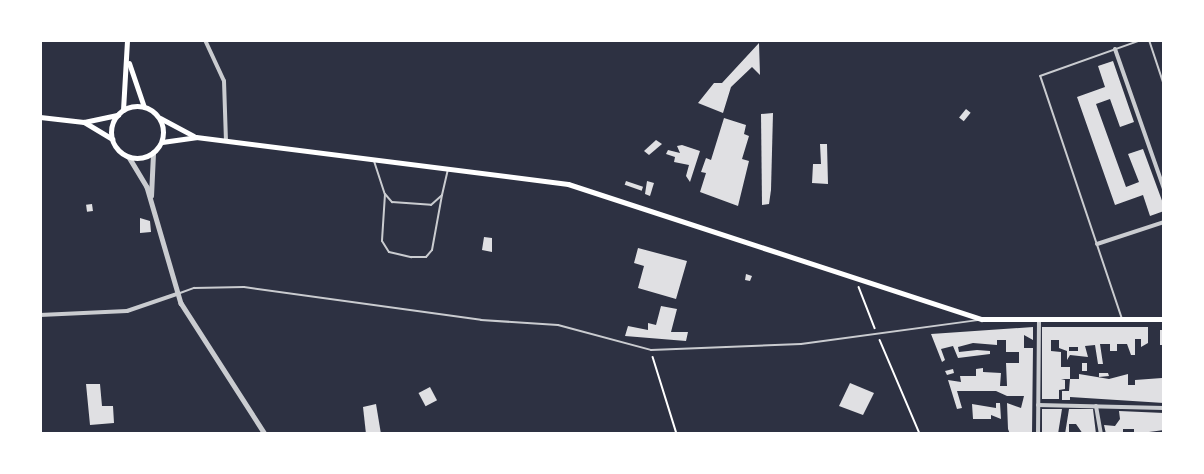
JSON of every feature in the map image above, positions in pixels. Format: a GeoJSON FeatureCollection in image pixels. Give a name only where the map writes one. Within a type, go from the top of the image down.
{"type":"FeatureCollection","features":[{"type":"Feature","properties":{"kind":"main road"},"geometry":{"type":"LineString","coordinates":[[112,139],[112,126],[120,113],[128,57],[127,40]]}},
{"type":"Feature","properties":{"kind":"main road"},"geometry":{"type":"LineString","coordinates":[[128,57],[144,107],[196,137]]}},
{"type":"Feature","properties":{"kind":"main road"},"geometry":{"type":"LineString","coordinates":[[40,117],[84,122],[144,107]]}},
{"type":"Feature","properties":{"kind":"main road"},"geometry":{"type":"LineString","coordinates":[[84,122],[112,139],[129,157],[141,158],[153,153],[162,142],[164,134],[158,117]]}},
{"type":"Feature","properties":{"kind":"main road"},"geometry":{"type":"LineString","coordinates":[[162,142],[196,137],[568,184],[982,319],[1039,321],[1164,319]]}},
{"type":"Feature","properties":{"kind":"street"},"geometry":{"type":"LineString","coordinates":[[205,40],[224,81],[226,141]]}},
{"type":"Feature","properties":{"kind":"street"},"geometry":{"type":"LineString","coordinates":[[1115,49],[1164,189]]}},
{"type":"Feature","properties":{"kind":"street"},"geometry":{"type":"LineString","coordinates":[[151,202],[153,153]]}},
{"type":"Feature","properties":{"kind":"street"},"geometry":{"type":"LineString","coordinates":[[129,157],[140,172],[151,202],[177,294],[204,343],[265,434]]}},
{"type":"Feature","properties":{"kind":"street"},"geometry":{"type":"LineString","coordinates":[[1097,244],[1164,222]]}},
{"type":"Feature","properties":{"kind":"street"},"geometry":{"type":"LineString","coordinates":[[40,315],[127,311],[177,294]]}},
{"type":"Feature","properties":{"kind":"street"},"geometry":{"type":"LineString","coordinates":[[1038,434],[1039,321]]}},
{"type":"Feature","properties":{"kind":"street"},"geometry":{"type":"LineString","coordinates":[[1038,405],[1164,408]]}},
{"type":"Feature","properties":{"kind":"street"},"geometry":{"type":"LineString","coordinates":[[1096,406],[1101,434]]}},
{"type":"Feature","properties":{"kind":"lane"},"geometry":{"type":"LineString","coordinates":[[1123,320],[1040,76],[1141,40]]}},
{"type":"Feature","properties":{"kind":"lane"},"geometry":{"type":"LineString","coordinates":[[1149,40],[1164,85]]}},
{"type":"Feature","properties":{"kind":"lane"},"geometry":{"type":"LineString","coordinates":[[373,159],[385,194],[392,202],[431,205],[442,195]]}},
{"type":"Feature","properties":{"kind":"lane"},"geometry":{"type":"LineString","coordinates":[[385,194],[382,241],[389,252],[411,257],[426,257],[432,250],[448,169]]}},
{"type":"Feature","properties":{"kind":"lane"},"geometry":{"type":"LineString","coordinates":[[177,294],[194,288],[244,287],[481,320],[558,326],[651,350],[801,344],[982,319]]}},
{"type":"Feature","properties":{"kind":"path"},"geometry":{"type":"LineString","coordinates":[[856,278],[920,434]]}},
{"type":"Feature","properties":{"kind":"path"},"geometry":{"type":"LineString","coordinates":[[655,362],[677,434]]}},
{"type":"Feature","properties":{"kind":"building"},"geometry":{"type":"Polygon","coordinates":[[[759,43],[760,75],[752,67],[731,87],[723,113],[698,103],[714,83],[722,83],[759,43]]]}},
{"type":"Feature","properties":{"kind":"building"},"geometry":{"type":"Polygon","coordinates":[[[1113,61],[1134,122],[1120,127],[1110,99],[1096,104],[1126,187],[1139,182],[1128,154],[1143,149],[1164,206],[1164,211],[1150,216],[1143,195],[1115,205],[1077,97],[1105,87],[1098,66],[1113,61]]]}},
{"type":"Feature","properties":{"kind":"building"},"geometry":{"type":"Polygon","coordinates":[[[966,109],[971,113],[964,121],[959,118],[966,109]]]}},
{"type":"Feature","properties":{"kind":"building"},"geometry":{"type":"Polygon","coordinates":[[[773,113],[771,190],[769,204],[762,205],[761,114],[773,113]]]}},
{"type":"Feature","properties":{"kind":"building"},"geometry":{"type":"Polygon","coordinates":[[[724,118],[746,125],[744,134],[749,136],[742,159],[749,161],[738,206],[700,192],[706,173],[701,172],[706,158],[711,160],[724,118]]]}},
{"type":"Feature","properties":{"kind":"building"},"geometry":{"type":"Polygon","coordinates":[[[656,140],[662,144],[649,155],[644,151],[656,140]]]}},
{"type":"Feature","properties":{"kind":"building"},"geometry":{"type":"Polygon","coordinates":[[[820,144],[827,144],[828,184],[812,183],[813,164],[821,164],[820,144]]]}},
{"type":"Feature","properties":{"kind":"building"},"geometry":{"type":"Polygon","coordinates":[[[682,145],[700,151],[690,182],[686,176],[689,165],[674,162],[675,157],[666,154],[668,150],[680,153],[677,146],[682,145]]]}},
{"type":"Feature","properties":{"kind":"building"},"geometry":{"type":"Polygon","coordinates":[[[626,181],[643,187],[642,191],[625,185],[626,181]]]}},
{"type":"Feature","properties":{"kind":"building"},"geometry":{"type":"Polygon","coordinates":[[[647,181],[654,183],[650,196],[645,194],[647,181]]]}},
{"type":"Feature","properties":{"kind":"building"},"geometry":{"type":"Polygon","coordinates":[[[92,204],[93,211],[87,212],[86,205],[92,204]]]}},
{"type":"Feature","properties":{"kind":"building"},"geometry":{"type":"Polygon","coordinates":[[[140,218],[150,221],[151,232],[140,233],[140,218]]]}},
{"type":"Feature","properties":{"kind":"building"},"geometry":{"type":"Polygon","coordinates":[[[484,237],[492,238],[492,252],[482,250],[484,237]]]}},
{"type":"Feature","properties":{"kind":"building"},"geometry":{"type":"Polygon","coordinates":[[[638,248],[687,261],[676,299],[638,288],[644,266],[634,263],[638,248]]]}},
{"type":"Feature","properties":{"kind":"building"},"geometry":{"type":"Polygon","coordinates":[[[746,274],[752,276],[750,281],[745,280],[746,274]]]}},
{"type":"Feature","properties":{"kind":"building"},"geometry":{"type":"Polygon","coordinates":[[[661,306],[677,309],[671,332],[688,332],[686,341],[625,336],[628,326],[648,330],[648,323],[656,325],[661,306]]]}},
{"type":"Feature","properties":{"kind":"building"},"geometry":{"type":"Polygon","coordinates":[[[1033,327],[1033,340],[1024,335],[1024,348],[1033,348],[1032,434],[1010,434],[1008,429],[1007,403],[1021,408],[1024,396],[1007,396],[996,391],[957,391],[962,408],[957,409],[948,380],[961,382],[960,376],[976,376],[976,369],[983,368],[983,372],[1001,373],[1000,386],[1007,386],[1006,363],[1019,363],[1019,352],[1006,352],[1006,340],[997,340],[997,345],[973,343],[958,347],[959,352],[977,350],[990,351],[990,354],[958,358],[953,346],[941,349],[945,360],[942,362],[931,334],[1033,327]]]}},
{"type":"Feature","properties":{"kind":"building"},"geometry":{"type":"Polygon","coordinates":[[[1042,327],[1148,327],[1148,343],[1141,347],[1141,339],[1135,339],[1135,355],[1131,355],[1127,344],[1117,344],[1117,351],[1110,351],[1110,344],[1100,344],[1103,364],[1098,364],[1095,345],[1085,346],[1088,357],[1070,355],[1067,360],[1067,351],[1059,348],[1059,340],[1051,340],[1051,351],[1061,352],[1061,367],[1070,367],[1070,379],[1061,379],[1065,380],[1065,389],[1059,390],[1059,399],[1042,399],[1042,327]],[[1069,347],[1069,351],[1078,351],[1078,347],[1069,347]]]}},
{"type":"Feature","properties":{"kind":"building"},"geometry":{"type":"Polygon","coordinates":[[[1160,330],[1164,330],[1164,345],[1160,345],[1160,330]]]}},
{"type":"Feature","properties":{"kind":"building"},"geometry":{"type":"Polygon","coordinates":[[[1082,363],[1087,363],[1087,371],[1082,371],[1082,363]]]}},
{"type":"Feature","properties":{"kind":"building"},"geometry":{"type":"Polygon","coordinates":[[[953,369],[954,373],[947,375],[945,371],[953,369]]]}},
{"type":"Feature","properties":{"kind":"building"},"geometry":{"type":"Polygon","coordinates":[[[1099,373],[1108,373],[1109,376],[1099,377],[1099,373]]]}},
{"type":"Feature","properties":{"kind":"building"},"geometry":{"type":"Polygon","coordinates":[[[1079,374],[1109,379],[1128,374],[1128,385],[1135,385],[1135,380],[1162,378],[1164,403],[1070,397],[1070,400],[1062,400],[1062,391],[1069,391],[1070,379],[1079,379],[1079,374]]]}},
{"type":"Feature","properties":{"kind":"building"},"geometry":{"type":"Polygon","coordinates":[[[850,383],[874,393],[863,415],[839,406],[850,383]]]}},
{"type":"Feature","properties":{"kind":"building"},"geometry":{"type":"Polygon","coordinates":[[[86,384],[100,384],[102,406],[113,406],[114,423],[90,425],[86,384]]]}},
{"type":"Feature","properties":{"kind":"building"},"geometry":{"type":"Polygon","coordinates":[[[430,387],[437,400],[426,406],[419,393],[430,387]]]}},
{"type":"Feature","properties":{"kind":"building"},"geometry":{"type":"Polygon","coordinates":[[[996,403],[1000,403],[1001,419],[991,415],[991,419],[973,419],[972,404],[996,408],[996,403]]]}},
{"type":"Feature","properties":{"kind":"building"},"geometry":{"type":"Polygon","coordinates":[[[376,404],[381,434],[366,434],[363,407],[376,404]]]}},
{"type":"Feature","properties":{"kind":"building"},"geometry":{"type":"Polygon","coordinates":[[[1042,409],[1062,409],[1058,434],[1042,434],[1042,409]]]}},
{"type":"Feature","properties":{"kind":"building"},"geometry":{"type":"Polygon","coordinates":[[[1069,409],[1093,409],[1096,434],[1083,434],[1076,424],[1069,424],[1069,434],[1065,434],[1069,409]]]}},
{"type":"Feature","properties":{"kind":"building"},"geometry":{"type":"Polygon","coordinates":[[[1119,411],[1164,413],[1164,430],[1134,434],[1134,429],[1123,429],[1123,434],[1106,434],[1104,425],[1115,426],[1120,419],[1119,411]]]}}]}
